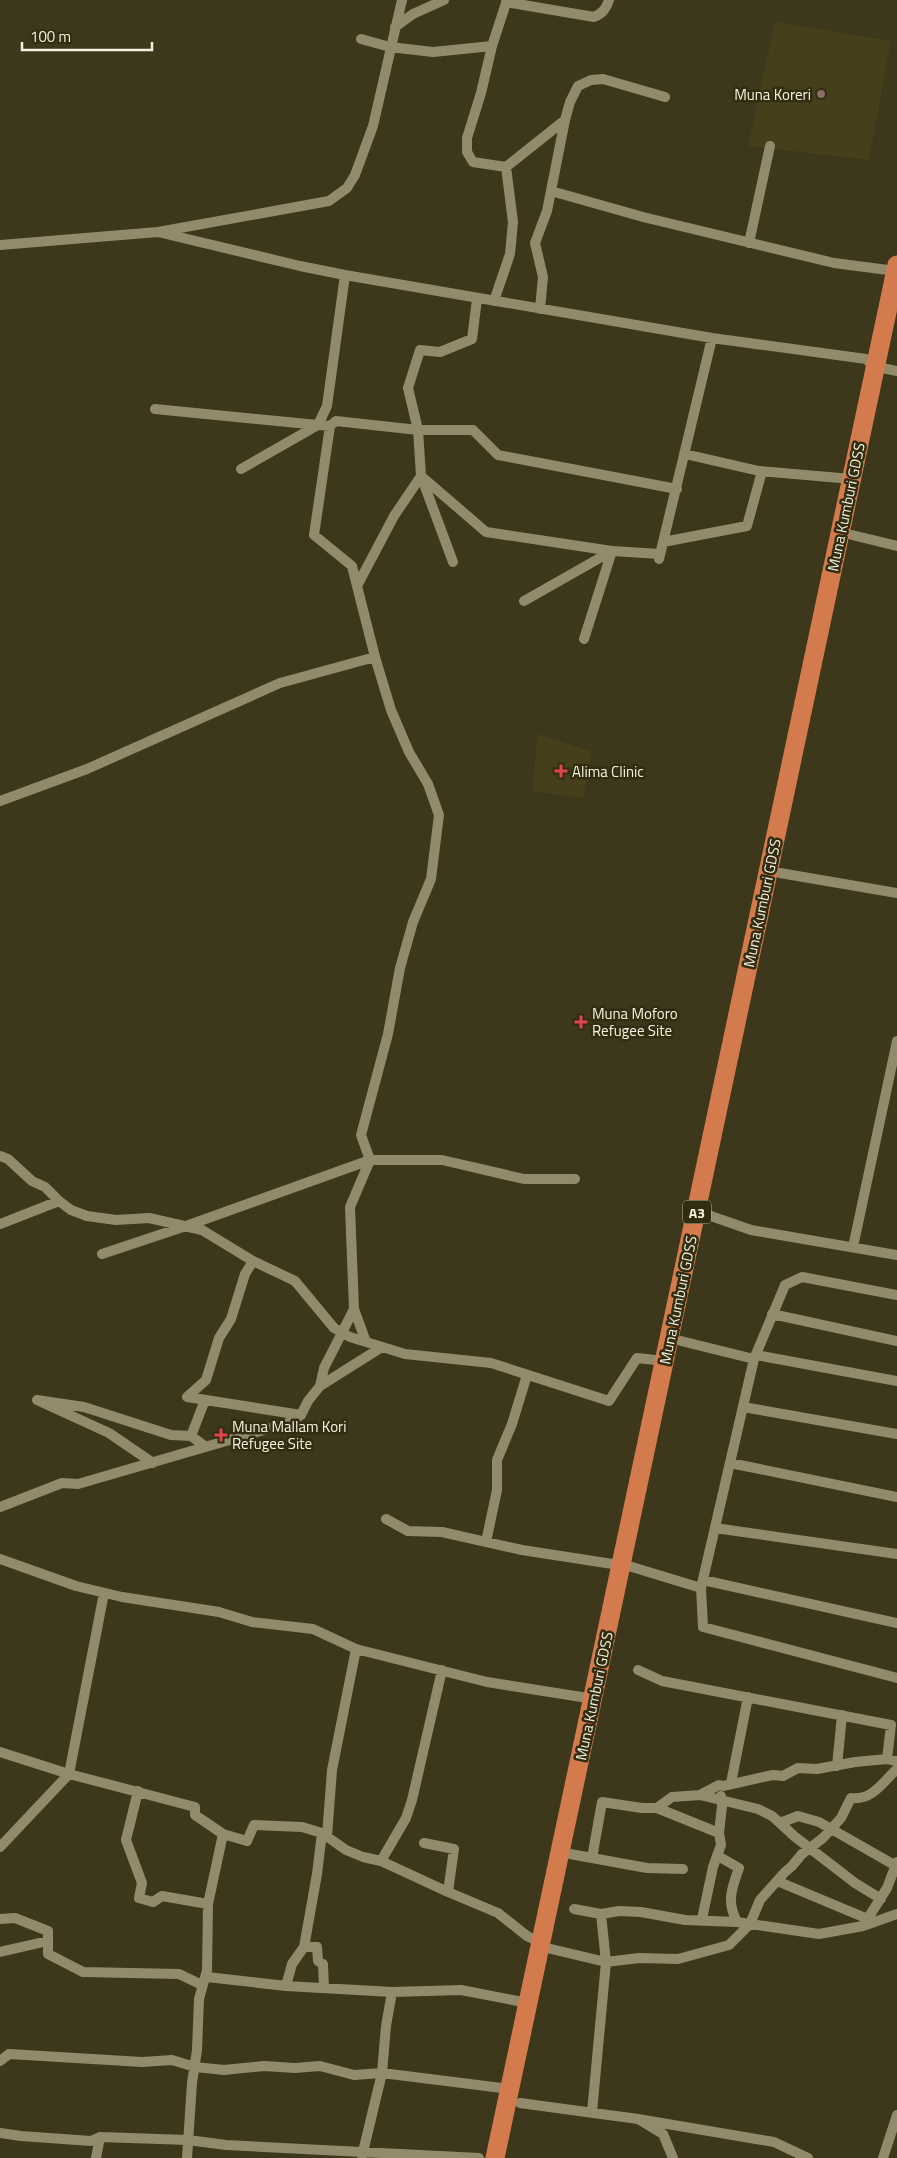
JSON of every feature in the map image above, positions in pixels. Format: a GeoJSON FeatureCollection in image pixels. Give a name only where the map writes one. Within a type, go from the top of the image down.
{"type":"FeatureCollection","features":[{"type":"Feature","properties":{"kind":"highway","name":"Muna Kumburi GDSS"},"geometry":{"type":"LineString","coordinates":[[508,2158],[528,2003],[546,1946],[570,1854],[665,1361],[852,479],[886,369],[896,268]]}},
{"type":"Feature","properties":{"kind":"highway","name":"Muna Kumburi GDSS"},"geometry":{"type":"LineString","coordinates":[[495,2158],[515,2096],[594,1699],[681,1341],[897,322]]}},
{"type":"Feature","properties":{"kind":"street"},"geometry":{"type":"LineString","coordinates":[[0,245],[158,232],[329,202],[347,188],[355,175],[373,126],[402,0]]}},
{"type":"Feature","properties":{"kind":"street"},"geometry":{"type":"LineString","coordinates":[[395,27],[413,14],[444,0]]}},
{"type":"Feature","properties":{"kind":"street"},"geometry":{"type":"LineString","coordinates":[[565,120],[506,167],[473,162],[467,152],[467,138],[481,93],[492,46],[507,1],[594,17],[606,9],[609,0]]}},
{"type":"Feature","properties":{"kind":"street"},"geometry":{"type":"LineString","coordinates":[[361,39],[390,47],[433,52],[492,46]]}},
{"type":"Feature","properties":{"kind":"street"},"geometry":{"type":"LineString","coordinates":[[540,309],[543,277],[535,243],[542,228],[565,120],[570,102],[578,86],[590,80],[603,79],[665,97]]}},
{"type":"Feature","properties":{"kind":"street"},"geometry":{"type":"LineString","coordinates":[[749,243],[770,146]]}},
{"type":"Feature","properties":{"kind":"street"},"geometry":{"type":"LineString","coordinates":[[494,301],[510,254],[513,222],[506,167]]}},
{"type":"Feature","properties":{"kind":"street"},"geometry":{"type":"LineString","coordinates":[[551,191],[643,217],[834,263],[896,268]]}},
{"type":"Feature","properties":{"kind":"street"},"geometry":{"type":"LineString","coordinates":[[158,232],[345,275],[712,338],[866,359],[886,369]]}},
{"type":"Feature","properties":{"kind":"street"},"geometry":{"type":"LineString","coordinates":[[241,469],[318,425],[328,406],[345,275]]}},
{"type":"Feature","properties":{"kind":"street"},"geometry":{"type":"LineString","coordinates":[[454,562],[422,476],[418,430],[408,388],[420,350],[440,352],[472,339],[477,299]]}},
{"type":"Feature","properties":{"kind":"street"},"geometry":{"type":"LineString","coordinates":[[422,476],[486,532],[660,557],[712,338]]}},
{"type":"Feature","properties":{"kind":"street"},"geometry":{"type":"LineString","coordinates":[[155,409],[330,426]]}},
{"type":"Feature","properties":{"kind":"street"},"geometry":{"type":"LineString","coordinates":[[366,1342],[354,1309],[350,1207],[370,1160],[361,1135],[388,1034],[400,968],[413,922],[431,879],[438,815],[428,784],[409,752],[391,710],[375,657],[352,566],[314,535],[330,426],[336,421],[418,430],[473,430],[498,455],[677,489]]}},
{"type":"Feature","properties":{"kind":"street"},"geometry":{"type":"LineString","coordinates":[[685,454],[762,472],[852,479]]}},
{"type":"Feature","properties":{"kind":"street"},"geometry":{"type":"LineString","coordinates":[[664,542],[747,526],[762,472]]}},
{"type":"Feature","properties":{"kind":"street"},"geometry":{"type":"LineString","coordinates":[[358,586],[394,516],[422,476]]}},
{"type":"Feature","properties":{"kind":"street"},"geometry":{"type":"LineString","coordinates":[[852,535],[897,546]]}},
{"type":"Feature","properties":{"kind":"street"},"geometry":{"type":"LineString","coordinates":[[524,601],[612,551]]}},
{"type":"Feature","properties":{"kind":"street"},"geometry":{"type":"LineString","coordinates":[[584,639],[612,551]]}},
{"type":"Feature","properties":{"kind":"street"},"geometry":{"type":"LineString","coordinates":[[0,801],[87,769],[280,683],[375,657]]}},
{"type":"Feature","properties":{"kind":"street"},"geometry":{"type":"LineString","coordinates":[[780,873],[897,893]]}},
{"type":"Feature","properties":{"kind":"street"},"geometry":{"type":"LineString","coordinates":[[853,1247],[897,1041]]}},
{"type":"Feature","properties":{"kind":"street"},"geometry":{"type":"LineString","coordinates":[[0,1156],[8,1159],[32,1181],[45,1187],[59,1202],[71,1210],[86,1216],[116,1220],[150,1218],[202,1230],[253,1261],[296,1281],[334,1328],[350,1337],[382,1347],[405,1354],[491,1363],[609,1401],[637,1358],[665,1361]]}},
{"type":"Feature","properties":{"kind":"street"},"geometry":{"type":"LineString","coordinates":[[102,1254],[370,1160],[442,1160],[524,1179],[575,1179]]}},
{"type":"Feature","properties":{"kind":"street"},"geometry":{"type":"LineString","coordinates":[[0,1224],[59,1202]]}},
{"type":"Feature","properties":{"kind":"street"},"geometry":{"type":"LineString","coordinates":[[708,1215],[752,1230],[897,1255]]}},
{"type":"Feature","properties":{"kind":"street"},"geometry":{"type":"LineString","coordinates":[[253,1261],[245,1274],[231,1319],[219,1338],[206,1380],[187,1397],[302,1415]]}},
{"type":"Feature","properties":{"kind":"street"},"geometry":{"type":"LineString","coordinates":[[897,1295],[802,1276],[785,1285],[755,1357],[702,1584],[703,1627],[897,1678]]}},
{"type":"Feature","properties":{"kind":"street"},"geometry":{"type":"LineString","coordinates":[[320,1386],[324,1368],[354,1309]]}},
{"type":"Feature","properties":{"kind":"street"},"geometry":{"type":"LineString","coordinates":[[772,1314],[897,1341]]}},
{"type":"Feature","properties":{"kind":"street"},"geometry":{"type":"LineString","coordinates":[[681,1341],[755,1357],[897,1381]]}},
{"type":"Feature","properties":{"kind":"street"},"geometry":{"type":"LineString","coordinates":[[0,1507],[62,1483],[78,1484],[288,1423],[302,1415],[308,1401],[320,1386],[382,1347]]}},
{"type":"Feature","properties":{"kind":"street"},"geometry":{"type":"LineString","coordinates":[[486,1542],[497,1490],[497,1460],[512,1424],[527,1375]]}},
{"type":"Feature","properties":{"kind":"street"},"geometry":{"type":"LineString","coordinates":[[153,1463],[109,1433],[38,1400],[84,1407],[170,1435],[191,1436],[206,1447]]}},
{"type":"Feature","properties":{"kind":"street"},"geometry":{"type":"LineString","coordinates":[[191,1436],[205,1400]]}},
{"type":"Feature","properties":{"kind":"street"},"geometry":{"type":"LineString","coordinates":[[743,1407],[897,1434]]}},
{"type":"Feature","properties":{"kind":"street"},"geometry":{"type":"LineString","coordinates":[[730,1463],[897,1498]]}},
{"type":"Feature","properties":{"kind":"street"},"geometry":{"type":"LineString","coordinates":[[386,1519],[408,1531],[442,1532],[522,1550],[627,1566],[702,1584],[897,1623]]}},
{"type":"Feature","properties":{"kind":"street"},"geometry":{"type":"LineString","coordinates":[[715,1528],[897,1554]]}},
{"type":"Feature","properties":{"kind":"street"},"geometry":{"type":"LineString","coordinates":[[0,1559],[76,1586],[104,1593],[219,1612],[252,1622],[313,1629],[356,1649],[487,1682],[594,1699]]}},
{"type":"Feature","properties":{"kind":"street"},"geometry":{"type":"LineString","coordinates":[[0,1846],[69,1774],[104,1593]]}},
{"type":"Feature","properties":{"kind":"street"},"geometry":{"type":"LineString","coordinates":[[286,1986],[292,1964],[304,1947],[324,1834],[332,1770],[356,1649]]}},
{"type":"Feature","properties":{"kind":"street"},"geometry":{"type":"LineString","coordinates":[[381,1861],[406,1818],[412,1800],[442,1670]]}},
{"type":"Feature","properties":{"kind":"street"},"geometry":{"type":"LineString","coordinates":[[638,1670],[662,1681],[891,1724],[892,1760],[817,1769],[798,1768],[783,1776],[774,1775],[731,1783],[719,1786],[700,1795],[672,1797],[657,1808]]}},
{"type":"Feature","properties":{"kind":"street"},"geometry":{"type":"LineString","coordinates":[[731,1783],[748,1697]]}},
{"type":"Feature","properties":{"kind":"street"},"geometry":{"type":"LineString","coordinates":[[837,1766],[842,1715]]}},
{"type":"Feature","properties":{"kind":"street"},"geometry":{"type":"LineString","coordinates":[[0,1752],[69,1774],[195,1807],[195,1815],[222,1834],[247,1841],[254,1825],[302,1827],[324,1834],[346,1850],[363,1857],[381,1861],[498,1913],[527,1936],[546,1946],[606,1962],[639,1958],[678,1959],[729,1945],[750,1924],[760,1900],[802,1854],[833,1828],[841,1818],[851,1798],[860,1799],[872,1795],[897,1769]]}},
{"type":"Feature","properties":{"kind":"street"},"geometry":{"type":"LineString","coordinates":[[702,1919],[713,1867],[721,1844],[719,1833],[722,1802],[719,1786]]}},
{"type":"Feature","properties":{"kind":"street"},"geometry":{"type":"LineString","coordinates":[[138,1791],[126,1840],[142,1883],[139,1898],[153,1902],[162,1896],[208,1904]]}},
{"type":"Feature","properties":{"kind":"street"},"geometry":{"type":"LineString","coordinates":[[700,1795],[722,1802],[758,1809],[772,1816],[794,1836],[855,1883],[881,1899]]}},
{"type":"Feature","properties":{"kind":"street"},"geometry":{"type":"LineString","coordinates":[[592,1858],[602,1802],[642,1808],[657,1808],[719,1833]]}},
{"type":"Feature","properties":{"kind":"street"},"geometry":{"type":"LineString","coordinates":[[780,1823],[798,1816],[819,1822],[896,1864],[881,1899],[866,1922]]}},
{"type":"Feature","properties":{"kind":"street"},"geometry":{"type":"LineString","coordinates":[[187,2158],[204,1981],[209,1949],[208,1904],[222,1834]]}},
{"type":"Feature","properties":{"kind":"street"},"geometry":{"type":"LineString","coordinates":[[424,1843],[454,1849],[448,1892]]}},
{"type":"Feature","properties":{"kind":"street"},"geometry":{"type":"LineString","coordinates":[[570,1854],[647,1868],[683,1869]]}},
{"type":"Feature","properties":{"kind":"street"},"geometry":{"type":"LineString","coordinates":[[718,1856],[739,1868],[730,1896],[733,1914],[737,1922]]}},
{"type":"Feature","properties":{"kind":"street"},"geometry":{"type":"LineString","coordinates":[[777,1881],[866,1922]]}},
{"type":"Feature","properties":{"kind":"street"},"geometry":{"type":"LineString","coordinates":[[574,1909],[602,1914],[619,1911],[641,1912],[685,1920],[702,1919],[737,1922],[818,1934],[897,1914]]}},
{"type":"Feature","properties":{"kind":"street"},"geometry":{"type":"LineString","coordinates":[[592,2112],[606,1962],[602,1914]]}},
{"type":"Feature","properties":{"kind":"street"},"geometry":{"type":"LineString","coordinates":[[0,1919],[15,1918],[48,1931],[48,1954],[83,1972],[179,1974],[204,1981],[392,1992],[461,1990],[528,2003]]}},
{"type":"Feature","properties":{"kind":"street"},"geometry":{"type":"LineString","coordinates":[[0,1952],[48,1941]]}},
{"type":"Feature","properties":{"kind":"street"},"geometry":{"type":"LineString","coordinates":[[304,1947],[317,1947],[318,1961],[323,1964],[324,1988]]}},
{"type":"Feature","properties":{"kind":"street"},"geometry":{"type":"LineString","coordinates":[[362,2155],[382,2073],[386,2026],[392,1992]]}},
{"type":"Feature","properties":{"kind":"street"},"geometry":{"type":"LineString","coordinates":[[0,2061],[9,2054],[142,2062],[172,2060],[195,2067],[224,2070],[264,2066],[294,2068],[320,2066],[354,2075],[382,2073],[515,2096],[592,2112],[774,2142],[808,2158]]}},
{"type":"Feature","properties":{"kind":"street"},"geometry":{"type":"LineString","coordinates":[[883,2158],[897,2114]]}},
{"type":"Feature","properties":{"kind":"street"},"geometry":{"type":"LineString","coordinates":[[638,2119],[663,2134],[672,2158]]}},
{"type":"Feature","properties":{"kind":"street"},"geometry":{"type":"LineString","coordinates":[[0,2132],[21,2136],[91,2141],[100,2137],[188,2140],[226,2145],[362,2155],[479,2158]]}},
{"type":"Feature","properties":{"kind":"street"},"geometry":{"type":"LineString","coordinates":[[96,2158],[100,2137]]}},
{"type":"Feature","properties":{"kind":"shaded area","name":"Muna Koreri"},"geometry":{"type":"Polygon","coordinates":[[[775,21],[891,41],[869,160],[748,146],[775,21]]]}},
{"type":"Feature","properties":{"kind":"shaded area","name":"Alima Clinic"},"geometry":{"type":"Polygon","coordinates":[[[537,734],[592,752],[583,798],[533,791],[537,734]]]}},
{"type":"Feature","properties":{"kind":"place","name":"Muna Koreri"},"geometry":{"type":"Point","coordinates":[821,94]}},
{"type":"Feature","properties":{"kind":"place","name":"Alima Clinic"},"geometry":{"type":"Point","coordinates":[561,771]}},
{"type":"Feature","properties":{"kind":"place","name":"Muna Moforo Refugee Site"},"geometry":{"type":"Point","coordinates":[581,1022]}},
{"type":"Feature","properties":{"kind":"place","name":"Muna Mallam Kori Refugee Site"},"geometry":{"type":"Point","coordinates":[221,1435]}}]}
